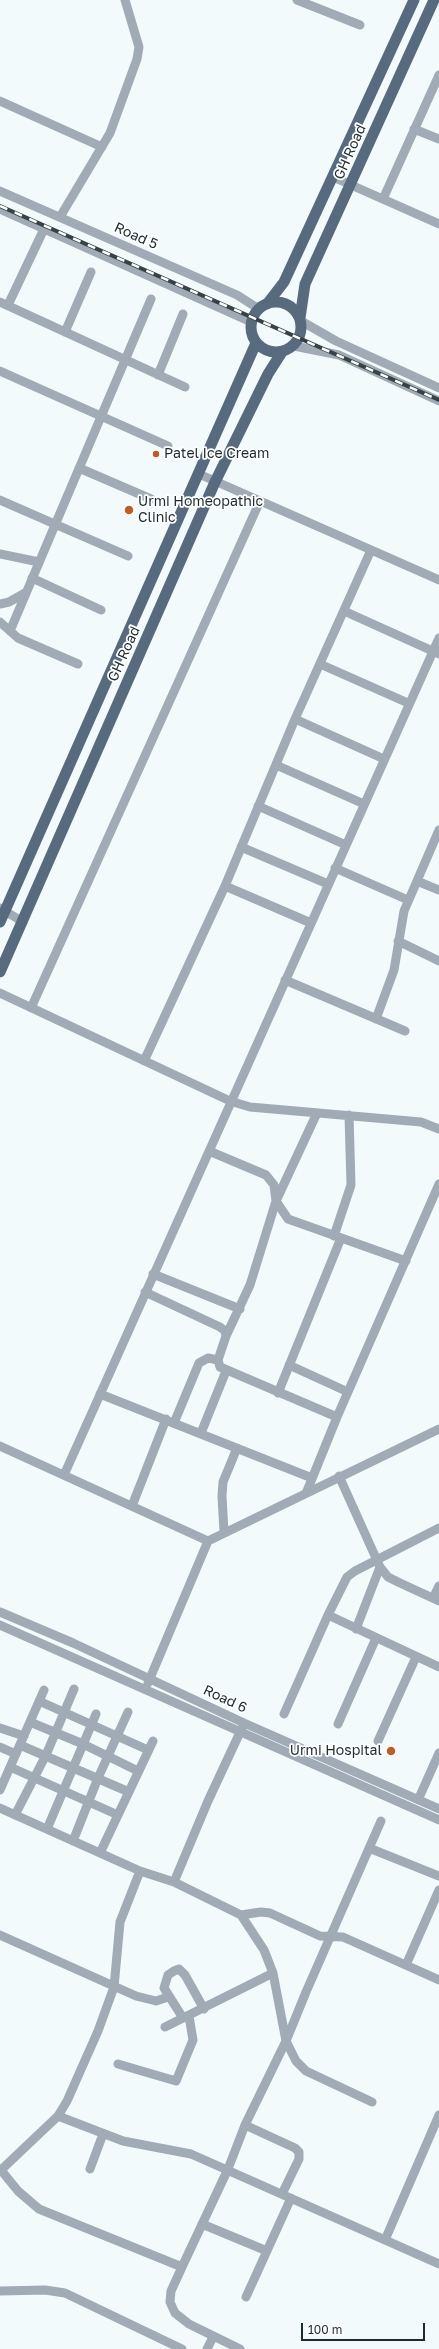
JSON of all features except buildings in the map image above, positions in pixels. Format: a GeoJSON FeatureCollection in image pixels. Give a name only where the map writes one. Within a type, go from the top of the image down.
{"type":"FeatureCollection","features":[{"type":"Feature","properties":{"kind":"main road","name":"GH Road"},"geometry":{"type":"LineString","coordinates":[[263,306],[284,282],[414,0]]}},
{"type":"Feature","properties":{"kind":"main road","name":"GH Road"},"geometry":{"type":"LineString","coordinates":[[301,320],[306,284],[352,185],[434,0]]}},
{"type":"Feature","properties":{"kind":"main road"},"geometry":{"type":"LineString","coordinates":[[275,302],[290,306],[301,320],[301,335],[294,346],[282,352],[268,351],[256,343],[251,329],[252,322],[263,306],[275,302]]}},
{"type":"Feature","properties":{"kind":"main road","name":"GH Road"},"geometry":{"type":"LineString","coordinates":[[0,922],[3,909],[199,474],[256,343]]}},
{"type":"Feature","properties":{"kind":"main road","name":"GH Road"},"geometry":{"type":"LineString","coordinates":[[0,972],[215,482],[268,374],[282,352]]}},
{"type":"Feature","properties":{"kind":"street"},"geometry":{"type":"LineString","coordinates":[[60,217],[102,147],[137,59],[139,47],[126,0]]}},
{"type":"Feature","properties":{"kind":"street"},"geometry":{"type":"LineString","coordinates":[[297,0],[319,4],[360,25]]}},
{"type":"Feature","properties":{"kind":"street"},"geometry":{"type":"LineString","coordinates":[[383,199],[439,75]]}},
{"type":"Feature","properties":{"kind":"street"},"geometry":{"type":"LineString","coordinates":[[0,101],[102,147]]}},
{"type":"Feature","properties":{"kind":"street"},"geometry":{"type":"LineString","coordinates":[[414,129],[439,139]]}},
{"type":"Feature","properties":{"kind":"street"},"geometry":{"type":"LineString","coordinates":[[333,176],[439,224]]}},
{"type":"Feature","properties":{"kind":"street","name":"Road 5"},"geometry":{"type":"LineString","coordinates":[[0,191],[263,306]]}},
{"type":"Feature","properties":{"kind":"street"},"geometry":{"type":"LineString","coordinates":[[0,209],[252,322]]}},
{"type":"Feature","properties":{"kind":"street"},"geometry":{"type":"LineString","coordinates":[[44,229],[4,304],[185,387]]}},
{"type":"Feature","properties":{"kind":"street"},"geometry":{"type":"LineString","coordinates":[[65,332],[91,272]]}},
{"type":"Feature","properties":{"kind":"street"},"geometry":{"type":"LineString","coordinates":[[10,631],[151,300]]}},
{"type":"Feature","properties":{"kind":"street"},"geometry":{"type":"LineString","coordinates":[[158,375],[183,314]]}},
{"type":"Feature","properties":{"kind":"street"},"geometry":{"type":"LineString","coordinates":[[301,320],[336,341],[439,388]]}},
{"type":"Feature","properties":{"kind":"street"},"geometry":{"type":"LineString","coordinates":[[294,346],[339,355],[439,401]]}},
{"type":"Feature","properties":{"kind":"street"},"geometry":{"type":"LineString","coordinates":[[0,371],[102,415],[168,446]]}},
{"type":"Feature","properties":{"kind":"street"},"geometry":{"type":"LineString","coordinates":[[79,468],[151,500]]}},
{"type":"Feature","properties":{"kind":"street"},"geometry":{"type":"LineString","coordinates":[[199,474],[439,580]]}},
{"type":"Feature","properties":{"kind":"street"},"geometry":{"type":"LineString","coordinates":[[0,500],[128,556]]}},
{"type":"Feature","properties":{"kind":"street"},"geometry":{"type":"LineString","coordinates":[[31,1008],[260,501]]}},
{"type":"Feature","properties":{"kind":"street"},"geometry":{"type":"LineString","coordinates":[[144,1061],[225,886],[295,719],[371,550]]}},
{"type":"Feature","properties":{"kind":"street"},"geometry":{"type":"LineString","coordinates":[[0,554],[39,562]]}},
{"type":"Feature","properties":{"kind":"street"},"geometry":{"type":"LineString","coordinates":[[32,578],[101,610]]}},
{"type":"Feature","properties":{"kind":"street"},"geometry":{"type":"LineString","coordinates":[[0,604],[9,602],[25,593]]}},
{"type":"Feature","properties":{"kind":"street"},"geometry":{"type":"LineString","coordinates":[[344,611],[436,653]]}},
{"type":"Feature","properties":{"kind":"street"},"geometry":{"type":"LineString","coordinates":[[0,622],[18,638],[78,664]]}},
{"type":"Feature","properties":{"kind":"street"},"geometry":{"type":"LineString","coordinates":[[64,1475],[408,703],[436,653],[439,638]]}},
{"type":"Feature","properties":{"kind":"street"},"geometry":{"type":"LineString","coordinates":[[320,664],[408,703]]}},
{"type":"Feature","properties":{"kind":"street"},"geometry":{"type":"LineString","coordinates":[[295,719],[384,759]]}},
{"type":"Feature","properties":{"kind":"street"},"geometry":{"type":"LineString","coordinates":[[276,765],[364,804]]}},
{"type":"Feature","properties":{"kind":"street"},"geometry":{"type":"LineString","coordinates":[[258,806],[346,845]]}},
{"type":"Feature","properties":{"kind":"street"},"geometry":{"type":"LineString","coordinates":[[376,1019],[394,970],[398,941],[408,900],[439,830]]}},
{"type":"Feature","properties":{"kind":"street"},"geometry":{"type":"LineString","coordinates":[[241,847],[328,884]]}},
{"type":"Feature","properties":{"kind":"street"},"geometry":{"type":"LineString","coordinates":[[335,868],[408,900]]}},
{"type":"Feature","properties":{"kind":"street"},"geometry":{"type":"LineString","coordinates":[[417,881],[439,890]]}},
{"type":"Feature","properties":{"kind":"street"},"geometry":{"type":"LineString","coordinates":[[225,886],[311,923]]}},
{"type":"Feature","properties":{"kind":"street"},"geometry":{"type":"LineString","coordinates":[[3,909],[23,922]]}},
{"type":"Feature","properties":{"kind":"street"},"geometry":{"type":"LineString","coordinates":[[398,941],[439,961]]}},
{"type":"Feature","properties":{"kind":"street"},"geometry":{"type":"LineString","coordinates":[[285,980],[405,1031]]}},
{"type":"Feature","properties":{"kind":"street"},"geometry":{"type":"LineString","coordinates":[[0,993],[230,1101],[250,1107],[421,1122],[439,1128]]}},
{"type":"Feature","properties":{"kind":"street"},"geometry":{"type":"LineString","coordinates":[[317,1113],[276,1201],[250,1284],[240,1309],[226,1336],[218,1360],[220,1367],[226,1371],[337,1417]]}},
{"type":"Feature","properties":{"kind":"street"},"geometry":{"type":"LineString","coordinates":[[278,1393],[337,1237],[351,1185],[349,1115]]}},
{"type":"Feature","properties":{"kind":"street"},"geometry":{"type":"LineString","coordinates":[[209,1151],[266,1175],[274,1185],[276,1201],[288,1219],[337,1237],[380,1250],[406,1261]]}},
{"type":"Feature","properties":{"kind":"street"},"geometry":{"type":"LineString","coordinates":[[307,1491],[337,1417],[439,1184]]}},
{"type":"Feature","properties":{"kind":"street"},"geometry":{"type":"LineString","coordinates":[[153,1274],[240,1309]]}},
{"type":"Feature","properties":{"kind":"street"},"geometry":{"type":"LineString","coordinates":[[145,1292],[220,1327],[226,1336]]}},
{"type":"Feature","properties":{"kind":"street"},"geometry":{"type":"LineString","coordinates":[[132,1506],[170,1421],[199,1362],[208,1358],[218,1360]]}},
{"type":"Feature","properties":{"kind":"street"},"geometry":{"type":"LineString","coordinates":[[289,1365],[348,1392]]}},
{"type":"Feature","properties":{"kind":"street"},"geometry":{"type":"LineString","coordinates":[[201,1433],[226,1371]]}},
{"type":"Feature","properties":{"kind":"street"},"geometry":{"type":"LineString","coordinates":[[100,1394],[312,1478]]}},
{"type":"Feature","properties":{"kind":"street"},"geometry":{"type":"LineString","coordinates":[[145,1690],[208,1541],[307,1491],[439,1429]]}},
{"type":"Feature","properties":{"kind":"street"},"geometry":{"type":"LineString","coordinates":[[0,1446],[208,1541]]}},
{"type":"Feature","properties":{"kind":"street"},"geometry":{"type":"LineString","coordinates":[[224,1532],[223,1482],[237,1448]]}},
{"type":"Feature","properties":{"kind":"street"},"geometry":{"type":"LineString","coordinates":[[339,1476],[379,1564],[394,1580],[436,1599],[439,1586]]}},
{"type":"Feature","properties":{"kind":"street"},"geometry":{"type":"LineString","coordinates":[[284,1714],[328,1615],[348,1577],[355,1570],[379,1564],[439,1528]]}},
{"type":"Feature","properties":{"kind":"street"},"geometry":{"type":"LineString","coordinates":[[356,1629],[379,1564]]}},
{"type":"Feature","properties":{"kind":"street","name":"Road 6"},"geometry":{"type":"LineString","coordinates":[[0,1612],[244,1723],[439,1809]]}},
{"type":"Feature","properties":{"kind":"street"},"geometry":{"type":"LineString","coordinates":[[328,1615],[439,1667]]}},
{"type":"Feature","properties":{"kind":"street","name":"Road 6"},"geometry":{"type":"LineString","coordinates":[[0,1625],[439,1820]]}},
{"type":"Feature","properties":{"kind":"street"},"geometry":{"type":"LineString","coordinates":[[338,1724],[376,1638]]}},
{"type":"Feature","properties":{"kind":"street"},"geometry":{"type":"LineString","coordinates":[[378,1741],[416,1657]]}},
{"type":"Feature","properties":{"kind":"street"},"geometry":{"type":"LineString","coordinates":[[15,1815],[46,1755],[54,1732],[74,1689]]}},
{"type":"Feature","properties":{"kind":"street"},"geometry":{"type":"LineString","coordinates":[[0,1790],[6,1769],[16,1754],[44,1690]]}},
{"type":"Feature","properties":{"kind":"street"},"geometry":{"type":"LineString","coordinates":[[39,1701],[148,1750]]}},
{"type":"Feature","properties":{"kind":"street"},"geometry":{"type":"LineString","coordinates":[[73,1841],[98,1778],[128,1712]]}},
{"type":"Feature","properties":{"kind":"street"},"geometry":{"type":"LineString","coordinates":[[47,1829],[96,1714]]}},
{"type":"Feature","properties":{"kind":"street"},"geometry":{"type":"LineString","coordinates":[[30,1722],[83,1744],[138,1771]]}},
{"type":"Feature","properties":{"kind":"street"},"geometry":{"type":"LineString","coordinates":[[174,1882],[208,1801],[244,1723]]}},
{"type":"Feature","properties":{"kind":"street"},"geometry":{"type":"LineString","coordinates":[[0,1728],[46,1755],[129,1792]]}},
{"type":"Feature","properties":{"kind":"street"},"geometry":{"type":"LineString","coordinates":[[100,1853],[153,1741]]}},
{"type":"Feature","properties":{"kind":"street"},"geometry":{"type":"LineString","coordinates":[[0,1747],[16,1754]]}},
{"type":"Feature","properties":{"kind":"street"},"geometry":{"type":"LineString","coordinates":[[418,1800],[439,1753]]}},
{"type":"Feature","properties":{"kind":"street"},"geometry":{"type":"LineString","coordinates":[[6,1769],[34,1777],[118,1815]]}},
{"type":"Feature","properties":{"kind":"street"},"geometry":{"type":"LineString","coordinates":[[0,1808],[140,1871],[174,1882],[241,1915],[264,1950],[273,1973],[286,2041],[296,2061],[306,2071],[372,2102]]}},
{"type":"Feature","properties":{"kind":"street"},"geometry":{"type":"LineString","coordinates":[[240,2349],[189,2324],[175,2313],[170,2302],[171,2291],[228,2169],[245,2125],[286,2041],[381,1821]]}},
{"type":"Feature","properties":{"kind":"street"},"geometry":{"type":"LineString","coordinates":[[369,1848],[439,1876]]}},
{"type":"Feature","properties":{"kind":"street"},"geometry":{"type":"LineString","coordinates":[[140,1871],[120,1922],[114,1987],[98,2031],[67,2101],[58,2116],[0,2170],[18,2191],[39,2209],[182,2267]]}},
{"type":"Feature","properties":{"kind":"street"},"geometry":{"type":"LineString","coordinates":[[406,1965],[439,1890]]}},
{"type":"Feature","properties":{"kind":"street"},"geometry":{"type":"LineString","coordinates":[[241,1915],[261,1912],[270,1913],[320,1936],[343,1937],[439,1980]]}},
{"type":"Feature","properties":{"kind":"street"},"geometry":{"type":"LineString","coordinates":[[0,1935],[114,1987],[156,2000],[168,1997]]}},
{"type":"Feature","properties":{"kind":"street"},"geometry":{"type":"LineString","coordinates":[[118,2064],[176,2081],[193,2040],[186,2017],[168,1997],[164,1988],[168,1975],[180,1969],[185,1975],[204,2009]]}},
{"type":"Feature","properties":{"kind":"street"},"geometry":{"type":"LineString","coordinates":[[165,2027],[204,2009],[273,1973]]}},
{"type":"Feature","properties":{"kind":"street"},"geometry":{"type":"LineString","coordinates":[[385,2240],[439,2115]]}},
{"type":"Feature","properties":{"kind":"street"},"geometry":{"type":"LineString","coordinates":[[58,2116],[70,2119],[103,2134],[124,2141],[191,2154],[228,2169],[439,2264]]}},
{"type":"Feature","properties":{"kind":"street"},"geometry":{"type":"LineString","coordinates":[[245,2125],[295,2148],[299,2152],[299,2159],[267,2250],[246,2297]]}},
{"type":"Feature","properties":{"kind":"street"},"geometry":{"type":"LineString","coordinates":[[90,2169],[103,2134]]}},
{"type":"Feature","properties":{"kind":"street"},"geometry":{"type":"LineString","coordinates":[[202,2224],[267,2250]]}},
{"type":"Feature","properties":{"kind":"street"},"geometry":{"type":"LineString","coordinates":[[0,2291],[46,2290],[65,2293],[182,2349]]}},
{"type":"Feature","properties":{"kind":"street"},"geometry":{"type":"LineString","coordinates":[[207,2349],[213,2337]]}},
{"type":"Feature","properties":{"kind":"railway"},"geometry":{"type":"LineString","coordinates":[[0,206],[439,400]]}},
{"type":"Feature","properties":{"kind":"place","name":"Patel Ice Cream"},"geometry":{"type":"Point","coordinates":[156,454]}},
{"type":"Feature","properties":{"kind":"place","name":"Urmi Homeopathic Clinic"},"geometry":{"type":"Point","coordinates":[129,510]}},
{"type":"Feature","properties":{"kind":"place","name":"Urmi Hospital"},"geometry":{"type":"Point","coordinates":[391,1751]}}]}
